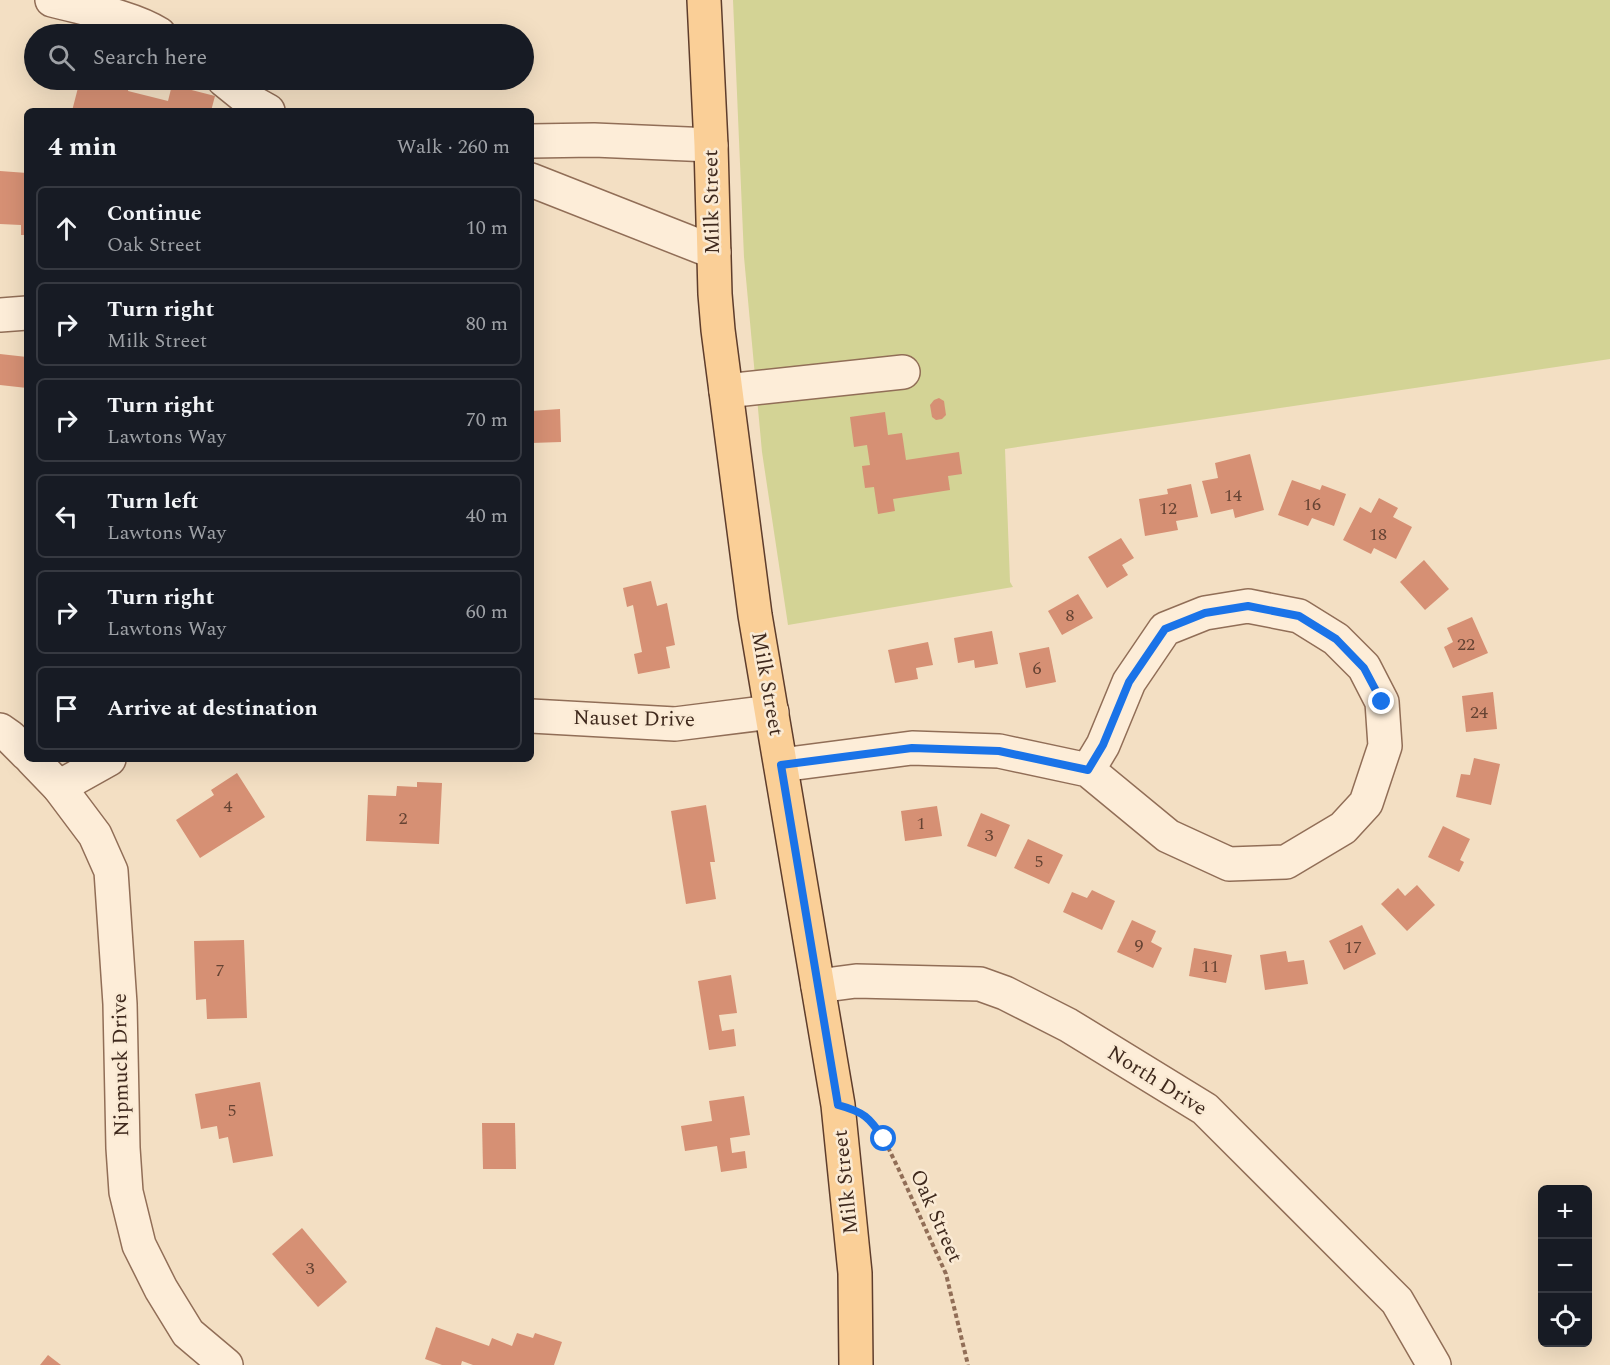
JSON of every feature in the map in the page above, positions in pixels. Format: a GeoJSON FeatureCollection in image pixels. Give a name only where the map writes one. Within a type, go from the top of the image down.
{"type":"FeatureCollection","features":[{"type":"Feature","properties":{"kind":"main road","name":"Milk Street"},"geometry":{"type":"LineString","coordinates":[[704,0],[715,294],[755,615],[838,1105],[855,1273],[856,1365]]}},
{"type":"Feature","properties":{"kind":"street"},"geometry":{"type":"LineString","coordinates":[[52,0],[113,16],[133,24]]}},
{"type":"Feature","properties":{"kind":"street"},"geometry":{"type":"LineString","coordinates":[[236,90],[263,108]]}},
{"type":"Feature","properties":{"kind":"street"},"geometry":{"type":"LineString","coordinates":[[534,141],[594,140],[711,145]]}},
{"type":"Feature","properties":{"kind":"street"},"geometry":{"type":"LineString","coordinates":[[534,181],[714,252]]}},
{"type":"Feature","properties":{"kind":"street"},"geometry":{"type":"LineString","coordinates":[[0,315],[24,314]]}},
{"type":"Feature","properties":{"kind":"street"},"geometry":{"type":"LineString","coordinates":[[726,391],[903,372]]}},
{"type":"Feature","properties":{"kind":"street"},"geometry":{"type":"LineString","coordinates":[[781,765],[912,748],[999,751],[1088,770],[1168,836],[1229,864],[1286,862],[1343,828],[1366,803],[1385,746],[1382,702],[1364,668],[1350,653],[1336,639],[1299,616],[1248,606],[1205,613],[1165,629],[1129,682],[1103,745],[1088,770]]}},
{"type":"Feature","properties":{"kind":"street","name":"Nauset Drive"},"geometry":{"type":"LineString","coordinates":[[534,716],[675,724],[771,712]]}},
{"type":"Feature","properties":{"kind":"street"},"geometry":{"type":"LineString","coordinates":[[0,730],[24,751]]}},
{"type":"Feature","properties":{"kind":"street","name":"Nipmuck Drive"},"geometry":{"type":"LineString","coordinates":[[35,762],[59,787],[95,835],[111,871],[120,1004],[126,1192],[139,1245],[161,1289],[188,1333],[226,1365]]}},
{"type":"Feature","properties":{"kind":"street"},"geometry":{"type":"LineString","coordinates":[[59,787],[104,762]]}},
{"type":"Feature","properties":{"kind":"street","name":"North Drive"},"geometry":{"type":"LineString","coordinates":[[818,986],[856,981],[980,984],[1005,993],[1068,1025],[1205,1109],[1396,1301],[1434,1365]]}},
{"type":"Feature","properties":{"kind":"path","name":"Oak Street"},"geometry":{"type":"LineString","coordinates":[[838,1105],[858,1110],[872,1122],[885,1141],[946,1275],[968,1365]]}},
{"type":"Feature","properties":{"kind":"green space"},"geometry":{"type":"Polygon","coordinates":[[[733,0],[1610,0],[1610,359],[1005,449],[1010,582],[1013,587],[788,625],[762,452],[744,257],[733,0]]]}},
{"type":"Feature","properties":{"kind":"building"},"geometry":{"type":"Polygon","coordinates":[[[77,90],[128,90],[168,101],[171,90],[192,90],[215,96],[212,108],[73,108],[77,90]]]}},
{"type":"Feature","properties":{"kind":"building"},"geometry":{"type":"Polygon","coordinates":[[[0,171],[24,173],[24,235],[21,235],[21,225],[0,224],[0,171]]]}},
{"type":"Feature","properties":{"kind":"building"},"geometry":{"type":"Polygon","coordinates":[[[0,354],[24,357],[24,388],[0,385],[0,354]]]}},
{"type":"Feature","properties":{"kind":"building"},"geometry":{"type":"Polygon","coordinates":[[[939,398],[944,401],[946,415],[936,420],[932,417],[930,405],[939,398]]]}},
{"type":"Feature","properties":{"kind":"building"},"geometry":{"type":"Polygon","coordinates":[[[560,409],[561,442],[534,443],[534,411],[560,409]]]}},
{"type":"Feature","properties":{"kind":"building"},"geometry":{"type":"Polygon","coordinates":[[[885,412],[888,435],[902,433],[906,460],[959,452],[962,474],[948,476],[950,490],[893,499],[895,511],[878,514],[874,487],[865,488],[862,466],[870,465],[867,445],[854,447],[850,417],[885,412]]]}},
{"type":"Feature","properties":{"kind":"building"},"geometry":{"type":"Polygon","coordinates":[[[1250,454],[1264,510],[1235,518],[1233,509],[1211,514],[1202,481],[1218,478],[1215,463],[1250,454]]]}},
{"type":"Feature","properties":{"kind":"building"},"geometry":{"type":"Polygon","coordinates":[[[1292,480],[1320,490],[1322,485],[1346,494],[1334,526],[1312,518],[1308,526],[1278,515],[1292,480]]]}},
{"type":"Feature","properties":{"kind":"building"},"geometry":{"type":"Polygon","coordinates":[[[1191,484],[1198,517],[1176,521],[1178,530],[1145,536],[1139,499],[1168,494],[1167,489],[1191,484]]]}},
{"type":"Feature","properties":{"kind":"building"},"geometry":{"type":"Polygon","coordinates":[[[1379,498],[1398,508],[1393,517],[1412,527],[1396,559],[1374,548],[1371,554],[1343,540],[1360,507],[1371,513],[1379,498]]]}},
{"type":"Feature","properties":{"kind":"building"},"geometry":{"type":"Polygon","coordinates":[[[1121,538],[1134,558],[1122,565],[1128,575],[1107,588],[1088,557],[1121,538]]]}},
{"type":"Feature","properties":{"kind":"building"},"geometry":{"type":"Polygon","coordinates":[[[1424,560],[1449,589],[1425,610],[1400,582],[1424,560]]]}},
{"type":"Feature","properties":{"kind":"building"},"geometry":{"type":"Polygon","coordinates":[[[651,581],[657,606],[667,603],[675,645],[666,647],[670,668],[638,674],[634,654],[642,652],[633,605],[627,607],[623,588],[651,581]]]}},
{"type":"Feature","properties":{"kind":"building"},"geometry":{"type":"Polygon","coordinates":[[[1078,594],[1093,618],[1062,635],[1048,611],[1078,594]]]}},
{"type":"Feature","properties":{"kind":"building"},"geometry":{"type":"Polygon","coordinates":[[[1472,617],[1488,653],[1453,668],[1444,647],[1453,642],[1447,628],[1472,617]]]}},
{"type":"Feature","properties":{"kind":"building"},"geometry":{"type":"Polygon","coordinates":[[[992,631],[998,664],[975,668],[974,660],[958,663],[954,638],[992,631]]]}},
{"type":"Feature","properties":{"kind":"building"},"geometry":{"type":"Polygon","coordinates":[[[928,642],[933,665],[916,668],[918,679],[895,683],[888,650],[928,642]]]}},
{"type":"Feature","properties":{"kind":"building"},"geometry":{"type":"Polygon","coordinates":[[[1049,647],[1056,682],[1026,688],[1019,653],[1049,647]]]}},
{"type":"Feature","properties":{"kind":"building"},"geometry":{"type":"Polygon","coordinates":[[[1493,692],[1497,729],[1466,732],[1462,696],[1493,692]]]}},
{"type":"Feature","properties":{"kind":"building"},"geometry":{"type":"Polygon","coordinates":[[[1474,758],[1500,764],[1491,805],[1456,797],[1461,774],[1470,775],[1474,758]]]}},
{"type":"Feature","properties":{"kind":"building"},"geometry":{"type":"Polygon","coordinates":[[[237,773],[265,817],[200,858],[176,820],[214,795],[211,790],[237,773]]]}},
{"type":"Feature","properties":{"kind":"building"},"geometry":{"type":"Polygon","coordinates":[[[417,782],[442,783],[439,844],[366,841],[368,795],[396,796],[397,786],[417,787],[417,782]]]}},
{"type":"Feature","properties":{"kind":"building"},"geometry":{"type":"Polygon","coordinates":[[[706,805],[715,862],[710,862],[716,899],[686,904],[671,811],[706,805]]]}},
{"type":"Feature","properties":{"kind":"building"},"geometry":{"type":"Polygon","coordinates":[[[937,806],[942,836],[905,841],[901,811],[937,806]]]}},
{"type":"Feature","properties":{"kind":"building"},"geometry":{"type":"Polygon","coordinates":[[[981,813],[1010,825],[996,857],[967,846],[981,813]]]}},
{"type":"Feature","properties":{"kind":"building"},"geometry":{"type":"Polygon","coordinates":[[[1443,826],[1470,839],[1460,860],[1464,862],[1459,872],[1428,857],[1443,826]]]}},
{"type":"Feature","properties":{"kind":"building"},"geometry":{"type":"Polygon","coordinates":[[[1028,839],[1063,855],[1049,884],[1014,868],[1028,839]]]}},
{"type":"Feature","properties":{"kind":"building"},"geometry":{"type":"Polygon","coordinates":[[[1417,885],[1435,905],[1407,931],[1381,904],[1398,888],[1405,896],[1417,885]]]}},
{"type":"Feature","properties":{"kind":"building"},"geometry":{"type":"Polygon","coordinates":[[[1092,890],[1115,901],[1102,930],[1063,912],[1072,892],[1087,898],[1092,890]]]}},
{"type":"Feature","properties":{"kind":"building"},"geometry":{"type":"Polygon","coordinates":[[[1132,920],[1156,931],[1151,942],[1162,948],[1153,968],[1117,952],[1132,920]]]}},
{"type":"Feature","properties":{"kind":"building"},"geometry":{"type":"Polygon","coordinates":[[[1362,925],[1376,954],[1344,970],[1329,941],[1362,925]]]}},
{"type":"Feature","properties":{"kind":"building"},"geometry":{"type":"Polygon","coordinates":[[[244,940],[247,1018],[207,1019],[206,999],[196,1000],[194,941],[244,940]]]}},
{"type":"Feature","properties":{"kind":"building"},"geometry":{"type":"Polygon","coordinates":[[[1194,948],[1232,955],[1226,983],[1189,976],[1194,948]]]}},
{"type":"Feature","properties":{"kind":"building"},"geometry":{"type":"Polygon","coordinates":[[[1286,951],[1288,962],[1304,960],[1308,984],[1265,990],[1260,955],[1286,951]]]}},
{"type":"Feature","properties":{"kind":"building"},"geometry":{"type":"Polygon","coordinates":[[[731,975],[737,1013],[719,1015],[722,1031],[734,1029],[736,1046],[709,1050],[698,981],[731,975]]]}},
{"type":"Feature","properties":{"kind":"building"},"geometry":{"type":"Polygon","coordinates":[[[260,1082],[273,1156],[233,1163],[228,1137],[219,1139],[217,1126],[201,1129],[195,1094],[260,1082]]]}},
{"type":"Feature","properties":{"kind":"building"},"geometry":{"type":"Polygon","coordinates":[[[744,1096],[750,1135],[730,1138],[732,1153],[745,1151],[747,1168],[721,1172],[717,1146],[685,1151],[681,1126],[712,1121],[709,1101],[744,1096]]]}},
{"type":"Feature","properties":{"kind":"building"},"geometry":{"type":"Polygon","coordinates":[[[482,1123],[515,1123],[516,1169],[483,1169],[482,1123]]]}},
{"type":"Feature","properties":{"kind":"building"},"geometry":{"type":"Polygon","coordinates":[[[302,1228],[347,1282],[318,1307],[272,1254],[302,1228]]]}},
{"type":"Feature","properties":{"kind":"building"},"geometry":{"type":"Polygon","coordinates":[[[436,1327],[489,1346],[492,1338],[512,1346],[517,1333],[533,1338],[535,1333],[562,1342],[554,1365],[473,1365],[462,1361],[461,1365],[442,1365],[425,1359],[436,1327]]]}},
{"type":"Feature","properties":{"kind":"building"},"geometry":{"type":"Polygon","coordinates":[[[48,1355],[61,1365],[40,1365],[48,1355]]]}},
{"type":"Feature","properties":{"kind":"route"},"geometry":{"type":"LineString","coordinates":[[884,1139],[872,1122],[858,1110],[838,1105],[781,765],[912,748],[999,751],[1088,770],[1103,745],[1129,682],[1165,629],[1205,613],[1248,606],[1299,616],[1336,639],[1364,668],[1382,702]]}}]}
